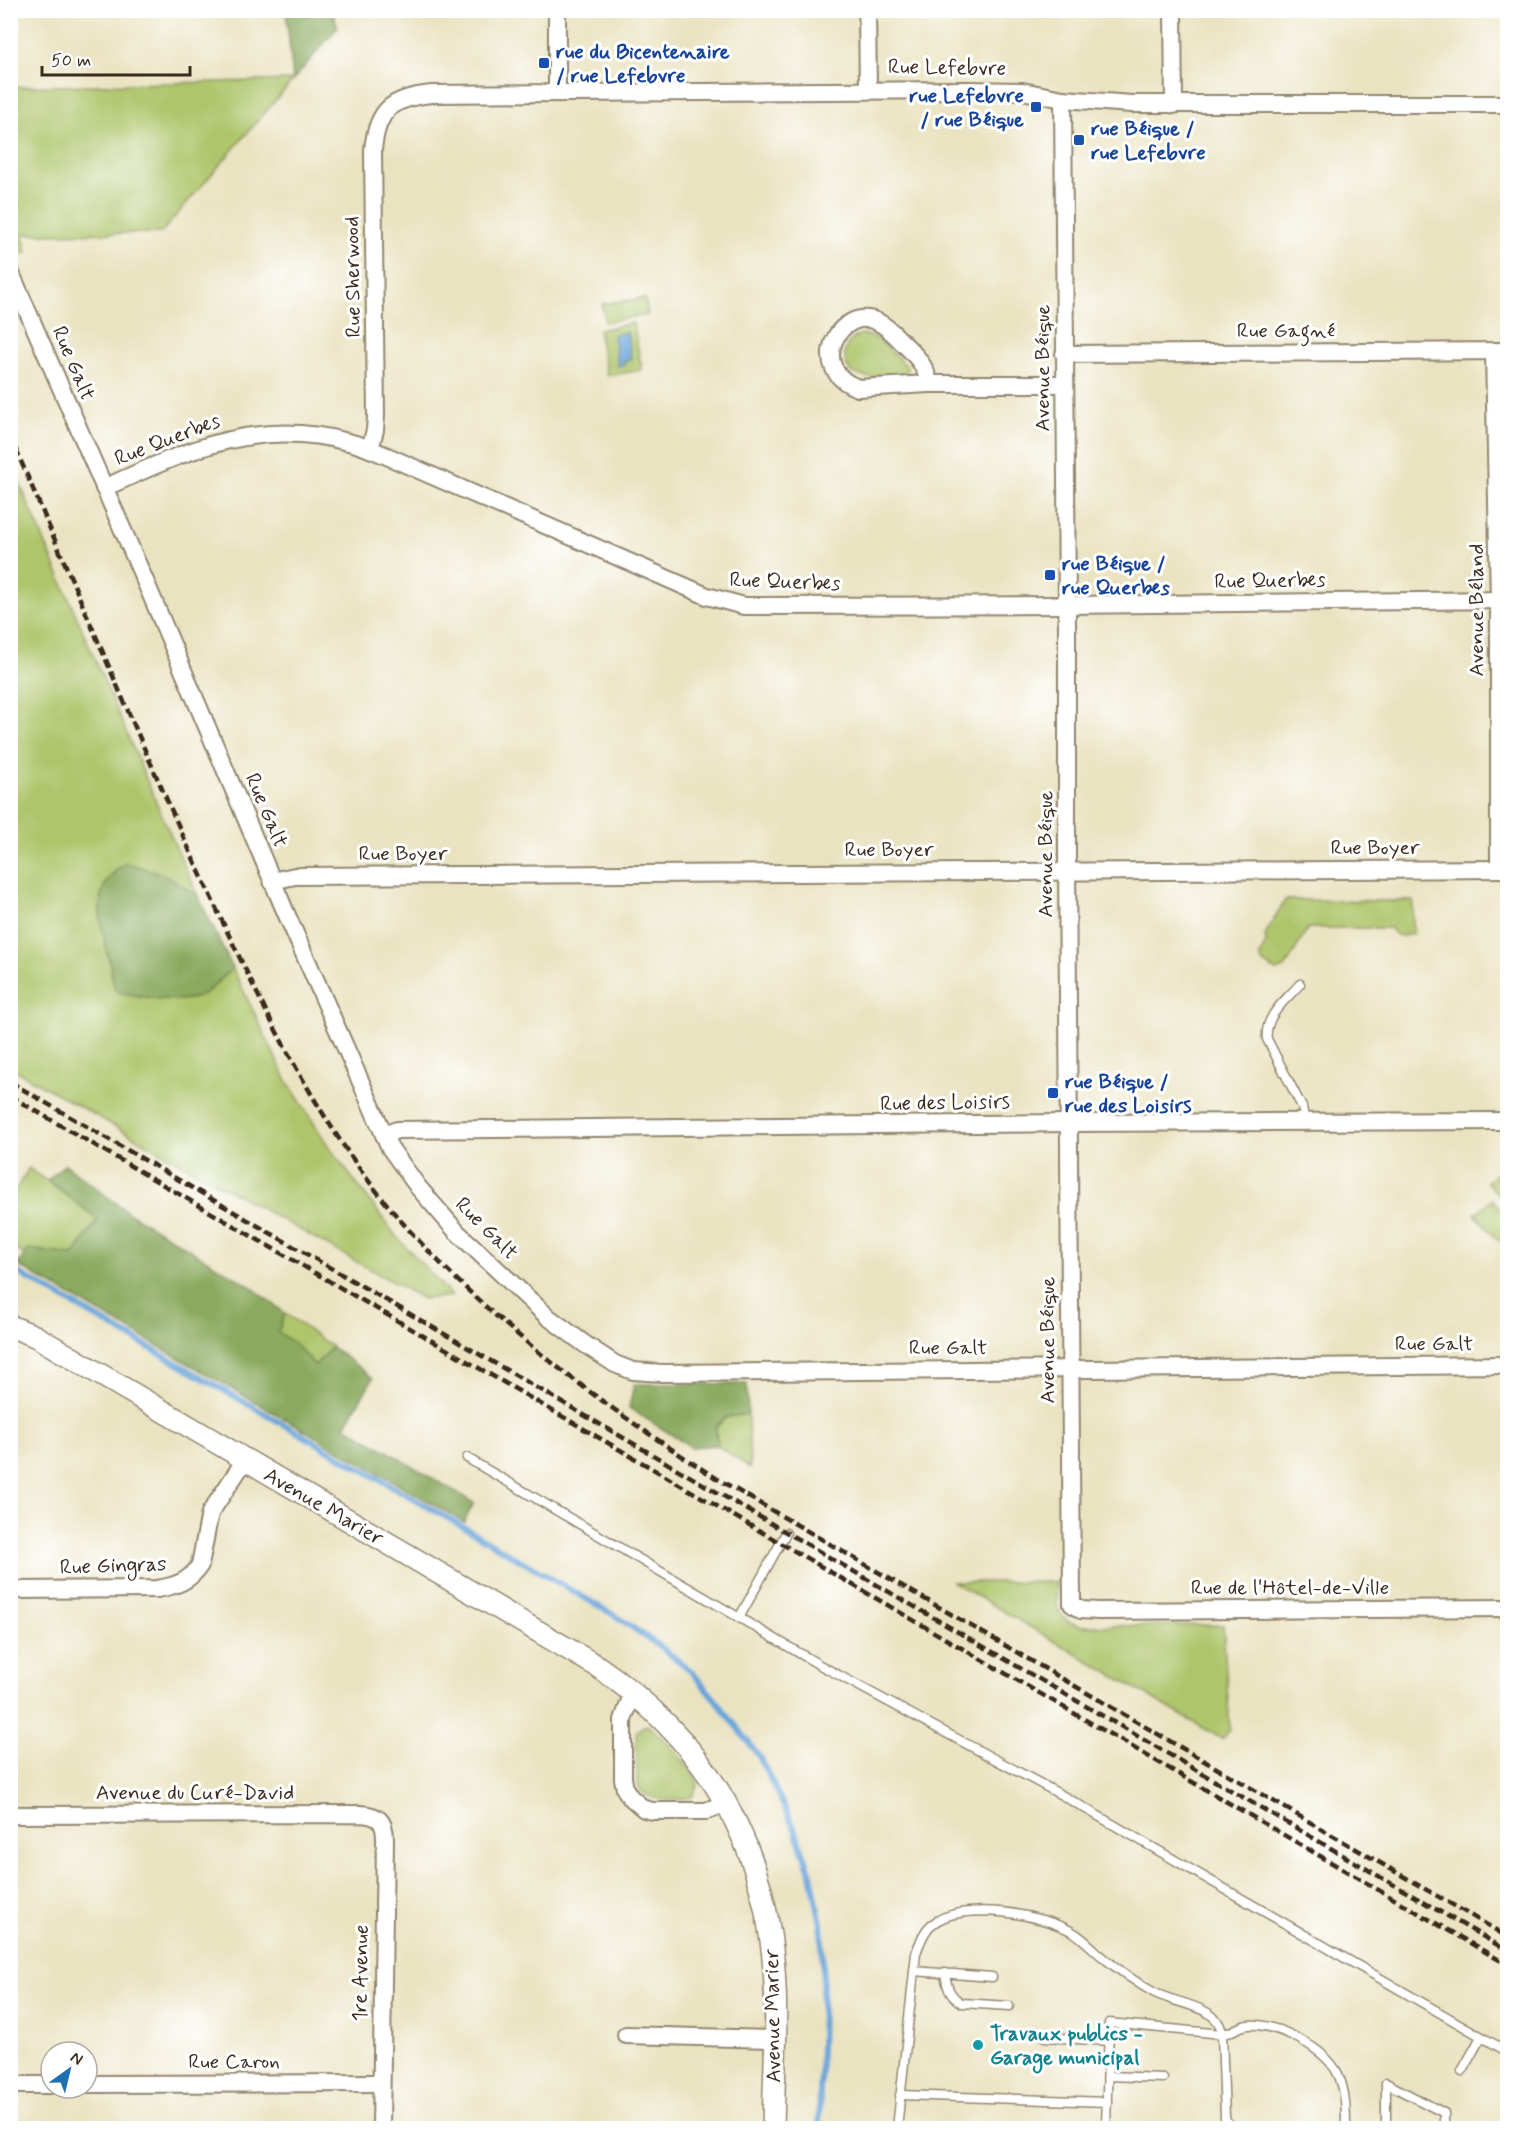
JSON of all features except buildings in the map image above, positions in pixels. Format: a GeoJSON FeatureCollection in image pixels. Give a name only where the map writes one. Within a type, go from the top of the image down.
{"type":"FeatureCollection","features":[{"type":"Feature","properties":{"kind":"street"},"geometry":{"type":"LineString","coordinates":[[557,10],[557,93]]}},
{"type":"Feature","properties":{"kind":"street"},"geometry":{"type":"LineString","coordinates":[[867,10],[868,89]]}},
{"type":"Feature","properties":{"kind":"street"},"geometry":{"type":"LineString","coordinates":[[1173,10],[1174,105]]}},
{"type":"Feature","properties":{"kind":"street","name":"Rue Lefebvre"},"geometry":{"type":"LineString","coordinates":[[389,107],[406,97],[432,94],[868,89],[1008,90],[1063,99],[1116,104],[1508,104]]}},
{"type":"Feature","properties":{"kind":"street","name":"Avenue Béique"},"geometry":{"type":"LineString","coordinates":[[1063,99],[1070,1592],[1071,1604],[1074,1607]]}},
{"type":"Feature","properties":{"kind":"street","name":"Rue Sherwood"},"geometry":{"type":"LineString","coordinates":[[370,449],[376,416],[373,150],[379,121],[389,107]]}},
{"type":"Feature","properties":{"kind":"street","name":"Rue Galt"},"geometry":{"type":"LineString","coordinates":[[10,271],[272,881],[384,1135],[413,1180],[466,1242],[555,1322],[603,1356],[633,1371],[662,1373],[773,1370],[1508,1365]]}},
{"type":"Feature","properties":{"kind":"street"},"geometry":{"type":"LineString","coordinates":[[928,384],[925,367],[917,357],[888,328],[877,321],[867,319],[856,321],[845,326],[836,335],[832,347],[833,369],[847,385],[858,388],[928,384],[1064,384]]}},
{"type":"Feature","properties":{"kind":"street","name":"Rue Gagné"},"geometry":{"type":"LineString","coordinates":[[1064,354],[1501,351]]}},
{"type":"Feature","properties":{"kind":"street","name":"Avenue Béland"},"geometry":{"type":"LineString","coordinates":[[1501,351],[1503,869]]}},
{"type":"Feature","properties":{"kind":"street","name":"Rue Querbes"},"geometry":{"type":"LineString","coordinates":[[104,488],[198,447],[247,435],[284,433],[315,435],[350,442],[370,449],[647,571],[733,604],[756,607],[1503,600]]}},
{"type":"Feature","properties":{"kind":"street","name":"Rue Boyer"},"geometry":{"type":"LineString","coordinates":[[272,881],[286,877],[307,876],[1503,869]]}},
{"type":"Feature","properties":{"kind":"street","name":"Rue des Loisirs"},"geometry":{"type":"LineString","coordinates":[[384,1135],[397,1130],[1508,1121]]}},
{"type":"Feature","properties":{"kind":"street","name":"Avenue Marier"},"geometry":{"type":"LineString","coordinates":[[10,1326],[35,1336],[576,1654],[633,1692],[682,1739],[706,1770],[726,1803],[752,1861],[765,1908],[774,1968],[773,2128]]}},
{"type":"Feature","properties":{"kind":"street","name":"Rue Gingras"},"geometry":{"type":"LineString","coordinates":[[10,1590],[158,1589],[181,1584],[200,1565],[210,1513],[245,1460]]}},
{"type":"Feature","properties":{"kind":"street","name":"Rue de l'Hôtel-de-Ville"},"geometry":{"type":"LineString","coordinates":[[1074,1607],[1081,1610],[1098,1611],[1508,1608]]}},
{"type":"Feature","properties":{"kind":"street"},"geometry":{"type":"LineString","coordinates":[[633,1692],[623,1720],[623,1778],[625,1789],[630,1797],[644,1809],[653,1810],[706,1811],[726,1803]]}},
{"type":"Feature","properties":{"kind":"street","name":"Avenue du Curé-David"},"geometry":{"type":"LineString","coordinates":[[10,1815],[360,1814],[379,1819]]}},
{"type":"Feature","properties":{"kind":"street","name":"1re Avenue"},"geometry":{"type":"LineString","coordinates":[[379,1819],[385,1828],[381,2128]]}},
{"type":"Feature","properties":{"kind":"street"},"geometry":{"type":"LineString","coordinates":[[626,2035],[774,2039]]}},
{"type":"Feature","properties":{"kind":"street","name":"Rue Caron"},"geometry":{"type":"LineString","coordinates":[[99,2084],[381,2083]]}},
{"type":"Feature","properties":{"kind":"street"},"geometry":{"type":"LineString","coordinates":[[10,2085],[39,2085]]}},
{"type":"Feature","properties":{"kind":"lane"},"geometry":{"type":"LineString","coordinates":[[1300,984],[1270,1018],[1266,1032],[1267,1039],[1302,1107],[1305,1122]]}},
{"type":"Feature","properties":{"kind":"lane"},"geometry":{"type":"LineString","coordinates":[[467,1458],[828,1670],[1058,1793],[1508,2052]]}},
{"type":"Feature","properties":{"kind":"lane"},"geometry":{"type":"LineString","coordinates":[[738,1618],[786,1533]]}},
{"type":"Feature","properties":{"kind":"lane"},"geometry":{"type":"LineString","coordinates":[[897,2128],[916,1953],[922,1937],[929,1926],[944,1916],[968,1912],[989,1912],[1041,1919],[1074,1933],[1125,1975],[1156,1993],[1216,2017],[1222,2026],[1225,2118],[1232,2128]]}},
{"type":"Feature","properties":{"kind":"lane"},"geometry":{"type":"LineString","coordinates":[[914,1971],[993,1977]]}},
{"type":"Feature","properties":{"kind":"lane"},"geometry":{"type":"LineString","coordinates":[[945,1973],[950,1993],[962,2003],[1009,2006]]}},
{"type":"Feature","properties":{"kind":"lane"},"geometry":{"type":"LineString","coordinates":[[1106,2128],[1109,2023],[1222,2034],[1249,2025],[1269,2027],[1289,2034],[1325,2057],[1337,2073],[1346,2102],[1346,2128]]}},
{"type":"Feature","properties":{"kind":"lane"},"geometry":{"type":"LineString","coordinates":[[1045,2037],[1109,2041]]}},
{"type":"Feature","properties":{"kind":"lane"},"geometry":{"type":"LineString","coordinates":[[1462,2071],[1481,2037]]}},
{"type":"Feature","properties":{"kind":"lane"},"geometry":{"type":"LineString","coordinates":[[1108,2076],[1163,2078]]}},
{"type":"Feature","properties":{"kind":"lane"},"geometry":{"type":"LineString","coordinates":[[1386,2128],[1386,2083],[1444,2113],[1444,2128]]}},
{"type":"Feature","properties":{"kind":"lane"},"geometry":{"type":"LineString","coordinates":[[900,2095],[1107,2102]]}},
{"type":"Feature","properties":{"kind":"green space"},"geometry":{"type":"Polygon","coordinates":[[[286,11],[332,11],[338,27],[293,80],[286,11]]]}},
{"type":"Feature","properties":{"kind":"green space"},"geometry":{"type":"Polygon","coordinates":[[[293,80],[161,233],[23,234],[27,252],[11,257],[11,87],[293,80]]]}},
{"type":"Feature","properties":{"kind":"green space"},"geometry":{"type":"Polygon","coordinates":[[[645,298],[648,315],[605,322],[602,304],[645,298]]]}},
{"type":"Feature","properties":{"kind":"green space"},"geometry":{"type":"Polygon","coordinates":[[[633,323],[642,370],[607,376],[598,330],[633,323]]]}},
{"type":"Feature","properties":{"kind":"green space"},"geometry":{"type":"Polygon","coordinates":[[[862,334],[877,338],[907,366],[907,372],[878,378],[862,376],[850,371],[845,360],[846,349],[851,340],[862,334]]]}},
{"type":"Feature","properties":{"kind":"green space"},"geometry":{"type":"Polygon","coordinates":[[[10,461],[163,818],[286,1079],[329,1147],[396,1236],[452,1296],[423,1299],[11,1068],[10,461]]]}},
{"type":"Feature","properties":{"kind":"green space"},"geometry":{"type":"Polygon","coordinates":[[[126,863],[164,874],[198,896],[232,968],[204,994],[191,999],[170,1000],[117,992],[112,979],[102,930],[100,905],[101,893],[106,883],[114,872],[126,863]]]}},
{"type":"Feature","properties":{"kind":"green space"},"geometry":{"type":"Polygon","coordinates":[[[1285,900],[1413,901],[1413,933],[1400,936],[1394,934],[1390,928],[1308,928],[1285,968],[1276,971],[1263,963],[1260,956],[1266,942],[1265,935],[1285,900]]]}},
{"type":"Feature","properties":{"kind":"green space"},"geometry":{"type":"Polygon","coordinates":[[[65,1164],[129,1213],[250,1286],[285,1313],[278,1332],[295,1344],[315,1365],[332,1347],[373,1378],[345,1426],[474,1503],[464,1522],[17,1265],[29,1249],[73,1255],[98,1220],[48,1180],[65,1164]]]}},
{"type":"Feature","properties":{"kind":"green space"},"geometry":{"type":"Polygon","coordinates":[[[1507,1164],[1508,1204],[1507,1205],[1487,1182],[1507,1164]]]}},
{"type":"Feature","properties":{"kind":"green space"},"geometry":{"type":"Polygon","coordinates":[[[29,1168],[98,1219],[73,1255],[29,1249],[24,1255],[11,1245],[10,1199],[29,1168]]]}},
{"type":"Feature","properties":{"kind":"green space"},"geometry":{"type":"Polygon","coordinates":[[[1492,1199],[1507,1217],[1507,1233],[1498,1241],[1475,1214],[1492,1199]]]}},
{"type":"Feature","properties":{"kind":"green space"},"geometry":{"type":"Polygon","coordinates":[[[285,1313],[332,1347],[315,1366],[295,1344],[278,1332],[285,1313]]]}},
{"type":"Feature","properties":{"kind":"green space"},"geometry":{"type":"Polygon","coordinates":[[[634,1384],[747,1384],[748,1414],[727,1417],[716,1426],[717,1445],[691,1447],[629,1408],[634,1384]]]}},
{"type":"Feature","properties":{"kind":"green space"},"geometry":{"type":"Polygon","coordinates":[[[748,1414],[750,1468],[717,1445],[716,1427],[727,1417],[748,1414]]]}},
{"type":"Feature","properties":{"kind":"green space"},"geometry":{"type":"Polygon","coordinates":[[[953,1582],[1056,1582],[1057,1604],[1062,1616],[1082,1626],[1223,1625],[1230,1730],[1222,1739],[953,1582]]]}},
{"type":"Feature","properties":{"kind":"green space"},"geometry":{"type":"Polygon","coordinates":[[[647,1725],[684,1761],[695,1778],[698,1785],[692,1797],[653,1798],[646,1795],[637,1784],[636,1732],[647,1725]]]}},
{"type":"Feature","properties":{"kind":"water"},"geometry":{"type":"Polygon","coordinates":[[[627,332],[631,359],[624,361],[624,365],[618,366],[613,335],[627,332]]]}},
{"type":"Feature","properties":{"kind":"waterway"},"geometry":{"type":"LineString","coordinates":[[10,1268],[619,1618],[689,1669],[759,1756],[794,1827],[811,1874],[821,1924],[823,1967],[819,2128]]}},
{"type":"Feature","properties":{"kind":"railway"},"geometry":{"type":"LineString","coordinates":[[10,436],[164,792],[217,910],[277,1032],[298,1072],[346,1149],[401,1221],[436,1259],[510,1328],[549,1360],[631,1421],[716,1478],[1508,1937]]}},
{"type":"Feature","properties":{"kind":"railway"},"geometry":{"type":"LineString","coordinates":[[10,1082],[1508,1951]]}},
{"type":"Feature","properties":{"kind":"railway"},"geometry":{"type":"LineString","coordinates":[[10,1096],[1508,1965]]}},
{"type":"Feature","properties":{"kind":"place","name":"rue du Bicentenaire / rue Lefebvre"},"geometry":{"type":"Point","coordinates":[544,63]}},
{"type":"Feature","properties":{"kind":"place","name":"rue Lefebvre / rue Béique"},"geometry":{"type":"Point","coordinates":[1036,107]}},
{"type":"Feature","properties":{"kind":"place","name":"rue Béique / rue Lefebvre"},"geometry":{"type":"Point","coordinates":[1079,140]}},
{"type":"Feature","properties":{"kind":"place","name":"rue Béique / rue Querbes"},"geometry":{"type":"Point","coordinates":[1050,575]}},
{"type":"Feature","properties":{"kind":"place","name":"rue Béique / rue des Loisirs"},"geometry":{"type":"Point","coordinates":[1053,1093]}},
{"type":"Feature","properties":{"kind":"place","name":"Travaux publics - Garage municipal"},"geometry":{"type":"Point","coordinates":[978,2045]}}]}
